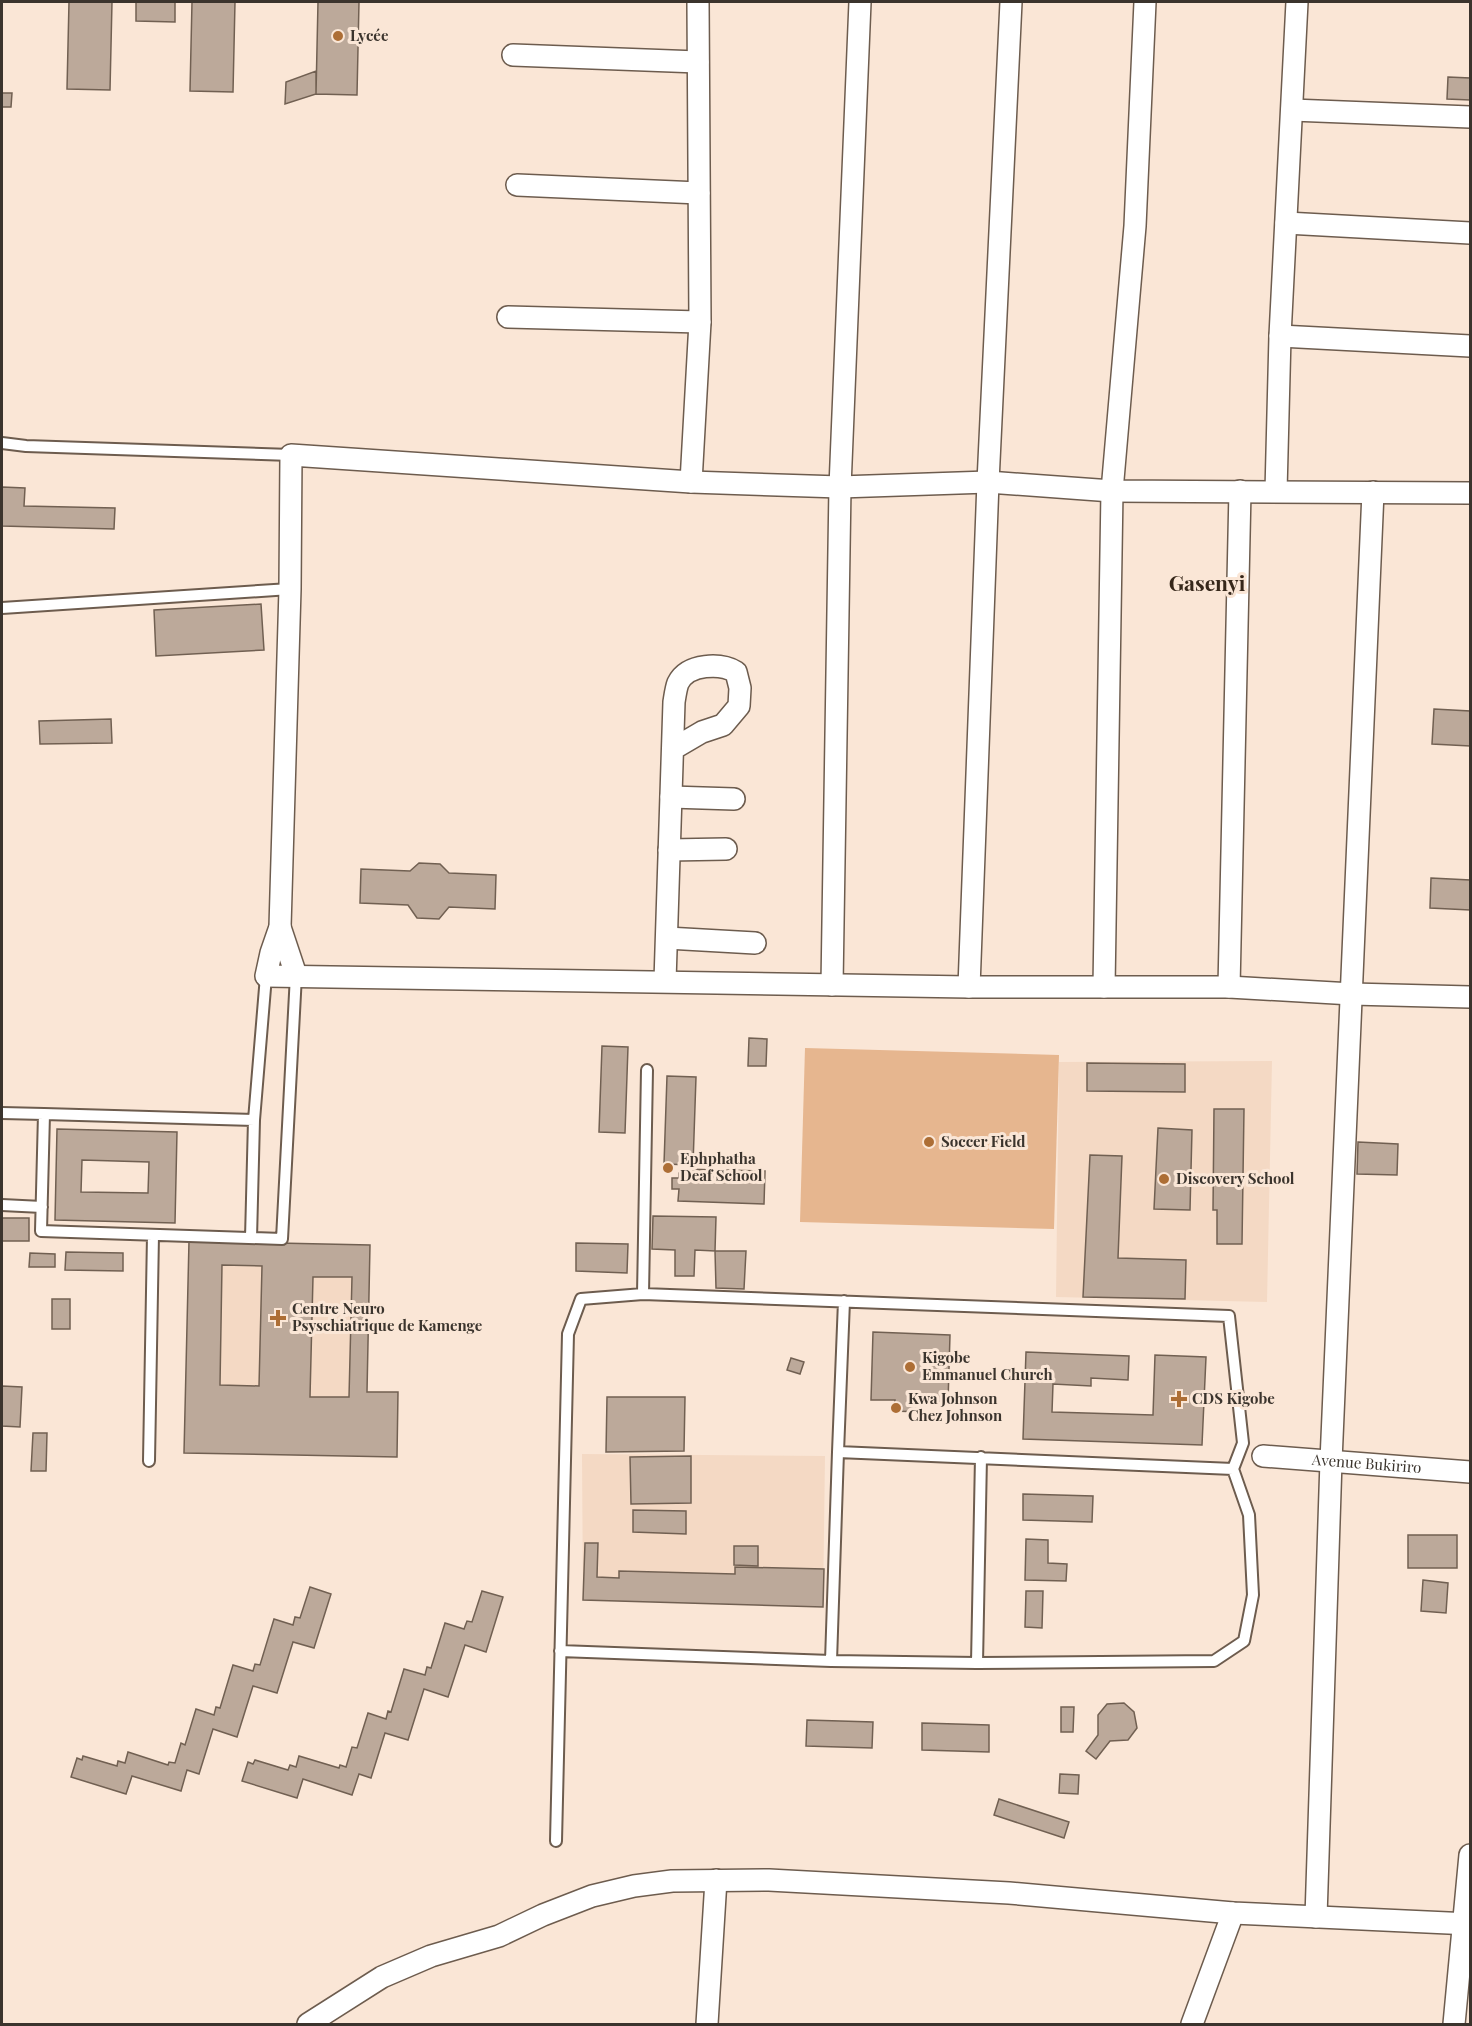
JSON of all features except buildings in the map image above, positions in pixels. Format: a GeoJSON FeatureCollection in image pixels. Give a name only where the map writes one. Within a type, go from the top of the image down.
{"type":"FeatureCollection","features":[{"type":"Feature","properties":{"kind":"street"},"geometry":{"type":"LineString","coordinates":[[692,482],[699,322],[698,2]]}},
{"type":"Feature","properties":{"kind":"street"},"geometry":{"type":"LineString","coordinates":[[832,985],[840,487],[860,2]]}},
{"type":"Feature","properties":{"kind":"street"},"geometry":{"type":"LineString","coordinates":[[969,987],[988,482],[1011,2]]}},
{"type":"Feature","properties":{"kind":"street"},"geometry":{"type":"LineString","coordinates":[[1104,987],[1112,490],[1135,226],[1145,2]]}},
{"type":"Feature","properties":{"kind":"street"},"geometry":{"type":"LineString","coordinates":[[1276,492],[1280,336],[1297,2]]}},
{"type":"Feature","properties":{"kind":"street"},"geometry":{"type":"LineString","coordinates":[[513,55],[698,62]]}},
{"type":"Feature","properties":{"kind":"street"},"geometry":{"type":"LineString","coordinates":[[1292,110],[1470,117]]}},
{"type":"Feature","properties":{"kind":"street"},"geometry":{"type":"LineString","coordinates":[[517,185],[699,193]]}},
{"type":"Feature","properties":{"kind":"street"},"geometry":{"type":"LineString","coordinates":[[1286,223],[1470,233]]}},
{"type":"Feature","properties":{"kind":"street"},"geometry":{"type":"LineString","coordinates":[[508,317],[699,322]]}},
{"type":"Feature","properties":{"kind":"street"},"geometry":{"type":"LineString","coordinates":[[1280,336],[1470,346]]}},
{"type":"Feature","properties":{"kind":"street"},"geometry":{"type":"LineString","coordinates":[[1470,493],[1112,490],[988,482],[840,487],[692,482],[291,455],[290,589],[280,927],[266,976],[969,987],[1228,987],[1352,994],[1470,997]]}},
{"type":"Feature","properties":{"kind":"street"},"geometry":{"type":"LineString","coordinates":[[1228,987],[1240,491]]}},
{"type":"Feature","properties":{"kind":"street"},"geometry":{"type":"LineString","coordinates":[[1316,1917],[1331,1461],[1373,492]]}},
{"type":"Feature","properties":{"kind":"street"},"geometry":{"type":"LineString","coordinates":[[665,981],[673,749]]}},
{"type":"Feature","properties":{"kind":"street"},"geometry":{"type":"LineString","coordinates":[[671,797],[734,799]]}},
{"type":"Feature","properties":{"kind":"street"},"geometry":{"type":"LineString","coordinates":[[669,850],[726,849]]}},
{"type":"Feature","properties":{"kind":"street"},"geometry":{"type":"LineString","coordinates":[[280,927],[296,975]]}},
{"type":"Feature","properties":{"kind":"street"},"geometry":{"type":"LineString","coordinates":[[667,938],[755,943]]}},
{"type":"Feature","properties":{"kind":"street","name":"Avenue Bukiriro"},"geometry":{"type":"LineString","coordinates":[[1253,1450],[1331,1461],[1470,1472]]}},
{"type":"Feature","properties":{"kind":"street"},"geometry":{"type":"LineString","coordinates":[[1454,2025],[1467,1924],[1470,1855]]}},
{"type":"Feature","properties":{"kind":"street"},"geometry":{"type":"LineString","coordinates":[[707,2025],[716,1880]]}},
{"type":"Feature","properties":{"kind":"street"},"geometry":{"type":"LineString","coordinates":[[308,2025],[382,1977],[431,1956],[499,1936],[543,1915],[592,1896],[634,1886],[672,1881],[769,1881],[1009,1893],[1233,1913],[1467,1924]]}},
{"type":"Feature","properties":{"kind":"street"},"geometry":{"type":"LineString","coordinates":[[1192,2025],[1233,1913]]}},
{"type":"Feature","properties":{"kind":"lane"},"geometry":{"type":"LineString","coordinates":[[2,443],[26,446],[291,455]]}},
{"type":"Feature","properties":{"kind":"lane"},"geometry":{"type":"LineString","coordinates":[[2,608],[290,589]]}},
{"type":"Feature","properties":{"kind":"lane"},"geometry":{"type":"LineString","coordinates":[[44,1114],[41,1231],[282,1239],[296,975]]}},
{"type":"Feature","properties":{"kind":"lane"},"geometry":{"type":"LineString","coordinates":[[251,1238],[254,1120],[266,976]]}},
{"type":"Feature","properties":{"kind":"lane"},"geometry":{"type":"LineString","coordinates":[[643,1294],[647,1070]]}},
{"type":"Feature","properties":{"kind":"lane"},"geometry":{"type":"LineString","coordinates":[[2,1113],[254,1120]]}},
{"type":"Feature","properties":{"kind":"lane"},"geometry":{"type":"LineString","coordinates":[[2,1205],[42,1207]]}},
{"type":"Feature","properties":{"kind":"lane"},"geometry":{"type":"LineString","coordinates":[[149,1461],[153,1235]]}},
{"type":"Feature","properties":{"kind":"lane"},"geometry":{"type":"LineString","coordinates":[[556,1841],[568,1334],[581,1299],[643,1294],[1229,1316],[1253,1450],[1233,1469],[838,1452]]}},
{"type":"Feature","properties":{"kind":"lane"},"geometry":{"type":"LineString","coordinates":[[831,1661],[844,1301]]}},
{"type":"Feature","properties":{"kind":"lane"},"geometry":{"type":"LineString","coordinates":[[976,1663],[981,1457]]}},
{"type":"Feature","properties":{"kind":"lane"},"geometry":{"type":"LineString","coordinates":[[560,1651],[831,1661],[976,1663],[1214,1661],[1244,1641],[1253,1595],[1250,1515],[1233,1469]]}},
{"type":"Feature","properties":{"kind":"shaded area","name":"Soccer Field"},"geometry":{"type":"Polygon","coordinates":[[[805,1048],[1059,1055],[1054,1229],[800,1222],[805,1048]]]}},
{"type":"Feature","properties":{"kind":"shaded area","name":"Discovery School"},"geometry":{"type":"Polygon","coordinates":[[[1272,1061],[1267,1302],[1056,1297],[1059,1062],[1272,1061]]]}},
{"type":"Feature","properties":{"kind":"shaded area","name":"Centre Neuro Psyschiatrique de Kamenge"},"geometry":{"type":"Polygon","coordinates":[[[189,1241],[370,1245],[367,1391],[398,1392],[397,1457],[184,1453],[189,1241]]]}},
{"type":"Feature","properties":{"kind":"shaded area"},"geometry":{"type":"Polygon","coordinates":[[[582,1454],[825,1456],[823,1607],[583,1600],[582,1454]]]}},
{"type":"Feature","properties":{"kind":"place","name":"Lycée"},"geometry":{"type":"Point","coordinates":[338,36]}},
{"type":"Feature","properties":{"kind":"place","name":"Soccer Field"},"geometry":{"type":"Point","coordinates":[929,1142]}},
{"type":"Feature","properties":{"kind":"place","name":"Ephphatha Deaf School"},"geometry":{"type":"Point","coordinates":[668,1168]}},
{"type":"Feature","properties":{"kind":"place","name":"Discovery School"},"geometry":{"type":"Point","coordinates":[1164,1179]}},
{"type":"Feature","properties":{"kind":"place","name":"Centre Neuro Psyschiatrique de Kamenge"},"geometry":{"type":"Point","coordinates":[278,1318]}},
{"type":"Feature","properties":{"kind":"place","name":"Kigobe Emmanuel Church"},"geometry":{"type":"Point","coordinates":[910,1367]}},
{"type":"Feature","properties":{"kind":"place","name":"CDS Kigobe"},"geometry":{"type":"Point","coordinates":[1179,1399]}},
{"type":"Feature","properties":{"kind":"place","name":"Kwa Johnson Chez Johnson"},"geometry":{"type":"Point","coordinates":[896,1408]}},
{"type":"Feature","properties":{"kind":"district","name":"Gasenyi"},"geometry":{"type":"Point","coordinates":[1207,584]}}]}
